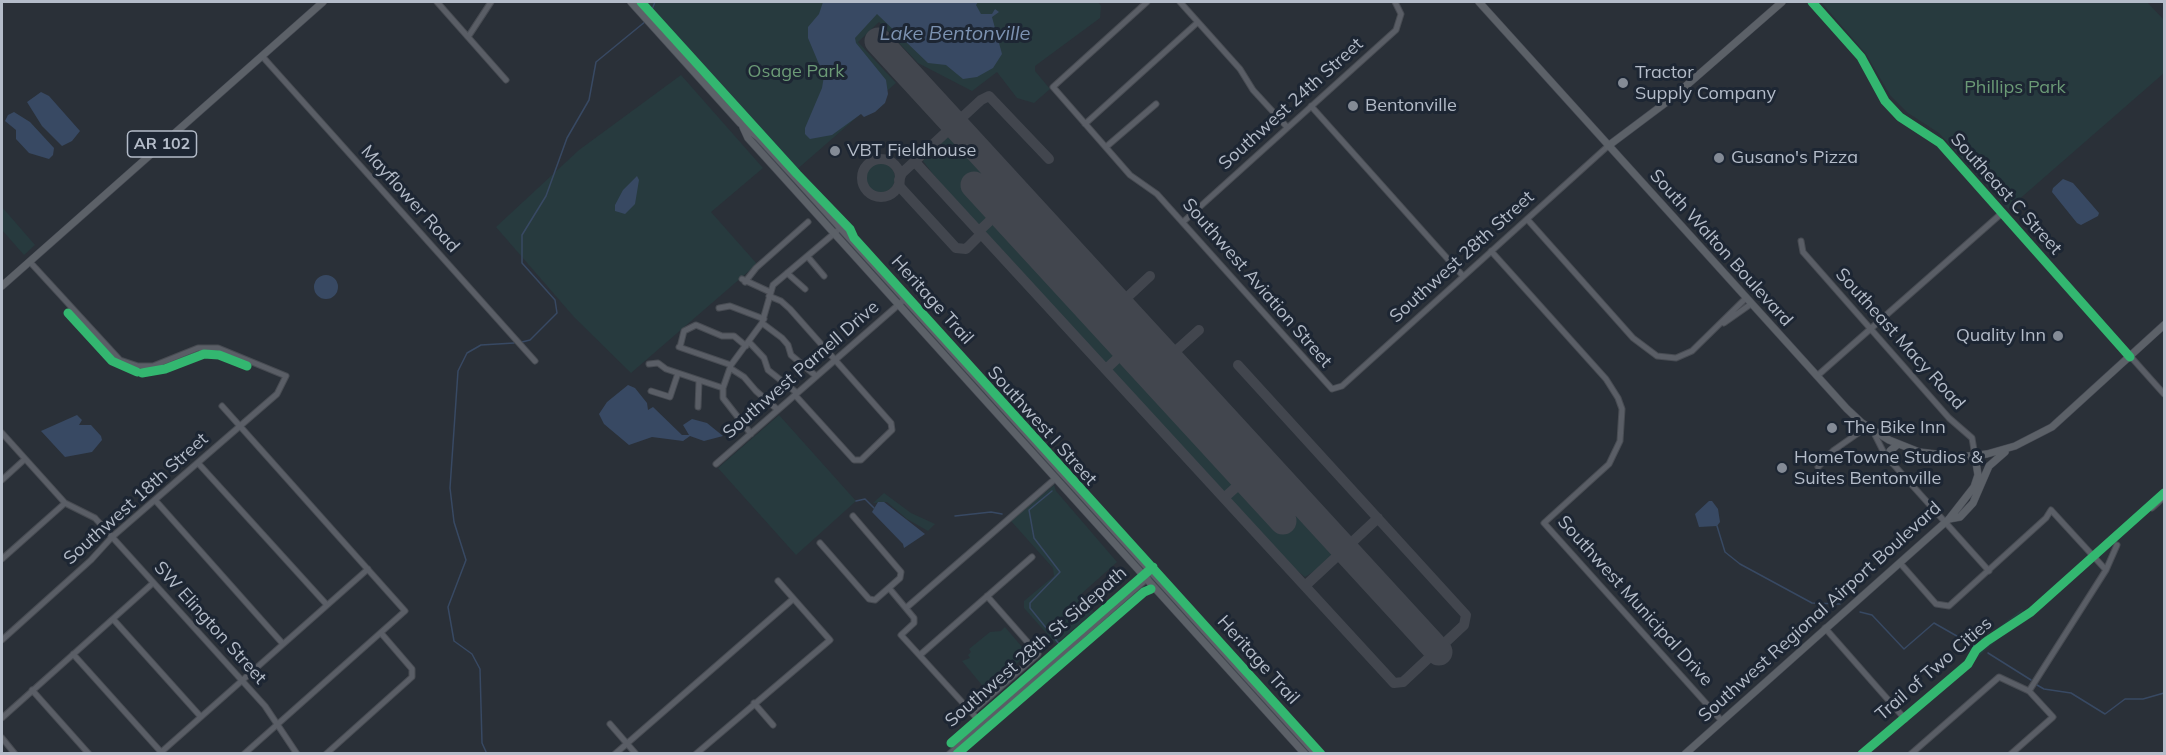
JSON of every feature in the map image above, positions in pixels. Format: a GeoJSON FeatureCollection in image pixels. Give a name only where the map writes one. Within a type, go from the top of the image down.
{"type":"FeatureCollection","features":[{"type":"Feature","properties":{"kind":"main road","name":"AR 102"},"geometry":{"type":"LineString","coordinates":[[2,286],[323,2]]}},
{"type":"Feature","properties":{"kind":"main road","name":"Southwest I Street"},"geometry":{"type":"LineString","coordinates":[[631,2],[740,123],[748,138],[902,301],[1150,576],[1305,753]]}},
{"type":"Feature","properties":{"kind":"main road","name":"South Walton Boulevard"},"geometry":{"type":"LineString","coordinates":[[1479,2],[1817,376],[1870,429],[1898,444],[1937,455],[1975,456],[2015,446]]}},
{"type":"Feature","properties":{"kind":"main road"},"geometry":{"type":"LineString","coordinates":[[1608,146],[1672,98],[1782,2]]}},
{"type":"Feature","properties":{"kind":"main road","name":"Southwest I Street"},"geometry":{"type":"LineString","coordinates":[[902,301],[1056,478],[1316,753]]}},
{"type":"Feature","properties":{"kind":"main road"},"geometry":{"type":"LineString","coordinates":[[1947,521],[1960,517],[1973,503],[1989,466],[1995,458],[2052,427],[2164,325]]}},
{"type":"Feature","properties":{"kind":"main road"},"geometry":{"type":"LineString","coordinates":[[1891,462],[1890,451],[1898,444]]}},
{"type":"Feature","properties":{"kind":"main road","name":"Southwest Regional Airport Boulevard"},"geometry":{"type":"LineString","coordinates":[[1687,753],[1721,720],[1947,521],[1974,487],[1978,475],[1975,456]]}},
{"type":"Feature","properties":{"kind":"street"},"geometry":{"type":"LineString","coordinates":[[437,2],[506,80]]}},
{"type":"Feature","properties":{"kind":"street"},"geometry":{"type":"LineString","coordinates":[[468,37],[491,2]]}},
{"type":"Feature","properties":{"kind":"street","name":"Southwest Aviation Street"},"geometry":{"type":"LineString","coordinates":[[1147,2],[1053,87],[1130,175],[1157,194],[1324,383],[1336,389]]}},
{"type":"Feature","properties":{"kind":"street"},"geometry":{"type":"LineString","coordinates":[[1180,2],[1240,69],[1253,90],[1287,127]]}},
{"type":"Feature","properties":{"kind":"street","name":"Southwest 24th Street"},"geometry":{"type":"LineString","coordinates":[[1182,222],[1396,30],[1401,14],[1395,2]]}},
{"type":"Feature","properties":{"kind":"street","name":"Southeast C Street"},"geometry":{"type":"LineString","coordinates":[[1812,2],[1861,57],[1885,101],[1900,117],[1940,143],[2164,394]]}},
{"type":"Feature","properties":{"kind":"street"},"geometry":{"type":"LineString","coordinates":[[1085,124],[1198,22]]}},
{"type":"Feature","properties":{"kind":"street","name":"Mayflower Road"},"geometry":{"type":"LineString","coordinates":[[262,56],[535,361]]}},
{"type":"Feature","properties":{"kind":"street"},"geometry":{"type":"LineString","coordinates":[[1106,147],[1156,104]]}},
{"type":"Feature","properties":{"kind":"street"},"geometry":{"type":"LineString","coordinates":[[1311,106],[1463,276]]}},
{"type":"Feature","properties":{"kind":"street","name":"Southwest 28th Street"},"geometry":{"type":"LineString","coordinates":[[1336,389],[1608,146]]}},
{"type":"Feature","properties":{"kind":"street"},"geometry":{"type":"LineString","coordinates":[[1817,376],[2002,213]]}},
{"type":"Feature","properties":{"kind":"street"},"geometry":{"type":"LineString","coordinates":[[1527,219],[1628,333],[1651,354],[1666,358],[1683,355],[1749,301]]}},
{"type":"Feature","properties":{"kind":"street"},"geometry":{"type":"LineString","coordinates":[[778,410],[744,377],[730,367],[679,346],[684,331],[696,325],[722,336],[734,336],[747,344],[764,358],[768,370],[796,394],[854,460],[861,460],[890,433],[891,423],[785,304],[743,281],[808,222]]}},
{"type":"Feature","properties":{"kind":"street"},"geometry":{"type":"LineString","coordinates":[[751,434],[723,398],[723,388],[730,367],[763,321],[773,285],[837,230]]}},
{"type":"Feature","properties":{"kind":"street","name":"Southeast Macy Road"},"geometry":{"type":"LineString","coordinates":[[1801,241],[1803,252],[1949,418],[1972,438],[1975,456]]}},
{"type":"Feature","properties":{"kind":"street","name":"Southwest Municipal Drive"},"geometry":{"type":"LineString","coordinates":[[1491,251],[1606,379],[1622,409],[1622,431],[1613,458],[1602,471],[1544,523],[1721,720]]}},
{"type":"Feature","properties":{"kind":"street"},"geometry":{"type":"LineString","coordinates":[[808,257],[824,276]]}},
{"type":"Feature","properties":{"kind":"street","name":"Southwest 18th Street"},"geometry":{"type":"LineString","coordinates":[[2,640],[91,560],[112,537],[277,394],[286,376],[218,348],[198,348],[153,366],[138,366],[120,360],[30,262]]}},
{"type":"Feature","properties":{"kind":"street"},"geometry":{"type":"LineString","coordinates":[[787,273],[805,289]]}},
{"type":"Feature","properties":{"kind":"street","name":"Southwest Parnell Drive"},"geometry":{"type":"LineString","coordinates":[[716,464],[902,301]]}},
{"type":"Feature","properties":{"kind":"street"},"geometry":{"type":"LineString","coordinates":[[719,308],[730,306],[763,321],[782,338],[792,356],[816,376]]}},
{"type":"Feature","properties":{"kind":"street"},"geometry":{"type":"LineString","coordinates":[[649,364],[658,363],[678,373],[723,388]]}},
{"type":"Feature","properties":{"kind":"street"},"geometry":{"type":"LineString","coordinates":[[651,391],[670,397],[678,373]]}},
{"type":"Feature","properties":{"kind":"street"},"geometry":{"type":"LineString","coordinates":[[698,407],[699,381]]}},
{"type":"Feature","properties":{"kind":"street"},"geometry":{"type":"LineString","coordinates":[[222,406],[405,611],[244,753]]}},
{"type":"Feature","properties":{"kind":"street"},"geometry":{"type":"LineString","coordinates":[[1818,467],[1837,454],[1842,447],[1870,429],[1881,451],[1947,521],[1989,571]]}},
{"type":"Feature","properties":{"kind":"street"},"geometry":{"type":"LineString","coordinates":[[2,434],[65,503],[2,559]]}},
{"type":"Feature","properties":{"kind":"street"},"geometry":{"type":"LineString","coordinates":[[2,480],[25,459]]}},
{"type":"Feature","properties":{"kind":"street"},"geometry":{"type":"LineString","coordinates":[[198,463],[327,605]]}},
{"type":"Feature","properties":{"kind":"street"},"geometry":{"type":"LineString","coordinates":[[906,608],[1056,478]]}},
{"type":"Feature","properties":{"kind":"street"},"geometry":{"type":"LineString","coordinates":[[2152,508],[2164,497]]}},
{"type":"Feature","properties":{"kind":"street"},"geometry":{"type":"LineString","coordinates":[[155,500],[284,644]]}},
{"type":"Feature","properties":{"kind":"street","name":"SW Elington Street"},"geometry":{"type":"LineString","coordinates":[[65,503],[95,518],[242,680],[297,753]]}},
{"type":"Feature","properties":{"kind":"street"},"geometry":{"type":"LineString","coordinates":[[1900,563],[1936,604],[1944,607],[1958,600],[2046,518],[2051,510],[2105,572]]}},
{"type":"Feature","properties":{"kind":"street"},"geometry":{"type":"LineString","coordinates":[[820,543],[869,599],[875,600],[900,578],[900,570],[853,516]]}},
{"type":"Feature","properties":{"kind":"street"},"geometry":{"type":"LineString","coordinates":[[2029,691],[2105,572],[2117,545]]}},
{"type":"Feature","properties":{"kind":"street"},"geometry":{"type":"LineString","coordinates":[[920,655],[1032,557]]}},
{"type":"Feature","properties":{"kind":"street"},"geometry":{"type":"LineString","coordinates":[[73,654],[160,753],[368,569]]}},
{"type":"Feature","properties":{"kind":"street"},"geometry":{"type":"LineString","coordinates":[[949,753],[1150,576]]}},
{"type":"Feature","properties":{"kind":"street"},"geometry":{"type":"LineString","coordinates":[[696,753],[830,640],[778,581]]}},
{"type":"Feature","properties":{"kind":"street"},"geometry":{"type":"LineString","coordinates":[[2,718],[153,583]]}},
{"type":"Feature","properties":{"kind":"street"},"geometry":{"type":"LineString","coordinates":[[889,588],[906,608],[914,623],[901,635],[982,724]]}},
{"type":"Feature","properties":{"kind":"street"},"geometry":{"type":"LineString","coordinates":[[972,712],[1038,654],[987,596]]}},
{"type":"Feature","properties":{"kind":"street"},"geometry":{"type":"LineString","coordinates":[[615,753],[793,599]]}},
{"type":"Feature","properties":{"kind":"street"},"geometry":{"type":"LineString","coordinates":[[112,619],[201,717]]}},
{"type":"Feature","properties":{"kind":"street"},"geometry":{"type":"LineString","coordinates":[[1825,628],[1905,719]]}},
{"type":"Feature","properties":{"kind":"street"},"geometry":{"type":"LineString","coordinates":[[326,753],[414,673],[381,633]]}},
{"type":"Feature","properties":{"kind":"street"},"geometry":{"type":"LineString","coordinates":[[1911,753],[1996,679],[2002,678],[2029,691],[2053,717],[2011,753]]}},
{"type":"Feature","properties":{"kind":"street"},"geometry":{"type":"LineString","coordinates":[[32,690],[89,753]]}},
{"type":"Feature","properties":{"kind":"street"},"geometry":{"type":"LineString","coordinates":[[754,703],[773,726]]}},
{"type":"Feature","properties":{"kind":"street"},"geometry":{"type":"LineString","coordinates":[[610,724],[636,753]]}},
{"type":"Feature","properties":{"kind":"street"},"geometry":{"type":"LineString","coordinates":[[2,738],[15,753]]}},
{"type":"Feature","properties":{"kind":"street"},"geometry":{"type":"LineString","coordinates":[[2,751],[8,745]]}},
{"type":"Feature","properties":{"kind":"green space","name":"Osage Park"},"geometry":{"type":"Polygon","coordinates":[[[640,2],[1098,2],[1101,6],[1100,18],[1035,66],[1035,71],[1050,89],[1034,103],[1017,98],[997,72],[972,91],[918,63],[879,22],[858,42],[896,83],[794,172],[640,2]]]}},
{"type":"Feature","properties":{"kind":"green space","name":"Phillips Park"},"geometry":{"type":"Polygon","coordinates":[[[1821,2],[2147,2],[2164,20],[2164,73],[2008,209],[1939,133],[1908,113],[1890,95],[1866,54],[1821,2]]]}},
{"type":"Feature","properties":{"kind":"green space"},"geometry":{"type":"Polygon","coordinates":[[[681,75],[763,168],[711,212],[757,264],[631,373],[574,317],[496,227],[579,150],[681,75]]]}},
{"type":"Feature","properties":{"kind":"green space"},"geometry":{"type":"Polygon","coordinates":[[[952,137],[966,146],[1331,543],[1333,549],[1330,557],[1319,568],[1305,577],[1290,565],[938,181],[923,161],[944,138],[952,137]]]}},
{"type":"Feature","properties":{"kind":"green space"},"geometry":{"type":"Polygon","coordinates":[[[880,163],[891,167],[895,178],[891,189],[880,193],[869,189],[865,178],[869,167],[880,163]]]}},
{"type":"Feature","properties":{"kind":"green space"},"geometry":{"type":"Polygon","coordinates":[[[2,207],[35,245],[24,255],[2,230],[2,207]]]}},
{"type":"Feature","properties":{"kind":"green space"},"geometry":{"type":"Polygon","coordinates":[[[779,415],[856,501],[796,555],[718,468],[779,415]]]}},
{"type":"Feature","properties":{"kind":"green space"},"geometry":{"type":"Polygon","coordinates":[[[1054,485],[1056,491],[1117,562],[1080,595],[1094,612],[1056,644],[1024,608],[1024,601],[1054,576],[1053,568],[1011,521],[1054,485]]]}},
{"type":"Feature","properties":{"kind":"green space"},"geometry":{"type":"Polygon","coordinates":[[[2164,492],[2023,620],[2021,619],[1869,753],[1859,754],[1969,656],[1985,638],[2022,609],[2026,614],[2164,492]]]}},
{"type":"Feature","properties":{"kind":"green space"},"geometry":{"type":"Polygon","coordinates":[[[884,493],[911,513],[935,524],[928,531],[907,519],[887,502],[873,503],[884,493]]]}},
{"type":"Feature","properties":{"kind":"green space"},"geometry":{"type":"Polygon","coordinates":[[[1005,627],[1028,654],[986,690],[962,661],[970,658],[969,649],[990,632],[1001,631],[1005,627]]]}},
{"type":"Feature","properties":{"kind":"water","name":"Lake Bentonville"},"geometry":{"type":"Polygon","coordinates":[[[823,2],[978,2],[976,5],[981,14],[992,14],[995,9],[999,12],[992,17],[1002,54],[993,68],[977,77],[963,79],[946,65],[928,63],[877,14],[855,38],[856,43],[886,80],[888,94],[885,103],[875,112],[864,117],[861,114],[832,135],[810,139],[805,134],[805,128],[822,88],[824,76],[808,38],[808,27],[819,14],[823,2]]]}},
{"type":"Feature","properties":{"kind":"water"},"geometry":{"type":"Polygon","coordinates":[[[41,92],[49,96],[80,131],[72,141],[62,146],[42,126],[27,102],[41,92]]]}},
{"type":"Feature","properties":{"kind":"water"},"geometry":{"type":"Polygon","coordinates":[[[14,112],[30,122],[54,148],[53,155],[49,159],[29,153],[16,139],[16,130],[5,121],[8,115],[14,112]]]}},
{"type":"Feature","properties":{"kind":"water"},"geometry":{"type":"Polygon","coordinates":[[[637,176],[639,180],[635,204],[625,214],[615,211],[615,205],[623,190],[637,176]]]}},
{"type":"Feature","properties":{"kind":"water"},"geometry":{"type":"Polygon","coordinates":[[[2063,179],[2073,183],[2099,213],[2098,216],[2081,225],[2077,223],[2052,192],[2053,188],[2063,179]]]}},
{"type":"Feature","properties":{"kind":"water"},"geometry":{"type":"Polygon","coordinates":[[[326,275],[335,278],[338,287],[335,296],[326,299],[317,296],[314,287],[317,278],[326,275]]]}},
{"type":"Feature","properties":{"kind":"water"},"geometry":{"type":"Polygon","coordinates":[[[628,385],[635,388],[647,403],[648,410],[653,407],[682,435],[689,435],[683,425],[692,419],[707,423],[723,436],[704,441],[690,436],[683,441],[652,437],[629,445],[604,424],[599,414],[607,402],[628,385]]]}},
{"type":"Feature","properties":{"kind":"water"},"geometry":{"type":"Polygon","coordinates":[[[77,415],[82,420],[79,425],[91,425],[102,440],[92,452],[65,457],[41,431],[77,415]]]}},
{"type":"Feature","properties":{"kind":"water"},"geometry":{"type":"Polygon","coordinates":[[[1709,501],[1712,501],[1718,509],[1720,522],[1717,526],[1699,527],[1695,514],[1709,501]]]}},
{"type":"Feature","properties":{"kind":"water"},"geometry":{"type":"Polygon","coordinates":[[[878,502],[884,502],[925,534],[904,548],[903,544],[872,512],[878,502]]]}},
{"type":"Feature","properties":{"kind":"waterway"},"geometry":{"type":"LineString","coordinates":[[649,17],[655,2]]}},
{"type":"Feature","properties":{"kind":"waterway"},"geometry":{"type":"LineString","coordinates":[[522,342],[530,340],[557,313],[555,300],[522,263],[522,235],[546,196],[567,138],[589,100],[596,62],[646,21]]}},
{"type":"Feature","properties":{"kind":"waterway"},"geometry":{"type":"LineString","coordinates":[[487,754],[482,743],[480,669],[472,654],[454,641],[448,607],[466,560],[454,522],[450,488],[458,371],[467,353],[481,345],[514,343]]}},
{"type":"Feature","properties":{"kind":"waterway"},"geometry":{"type":"LineString","coordinates":[[1052,491],[1029,510],[1034,538],[1060,572],[1030,603],[1030,608],[1060,645]]}},
{"type":"Feature","properties":{"kind":"waterway"},"geometry":{"type":"LineString","coordinates":[[856,501],[865,499],[874,508]]}},
{"type":"Feature","properties":{"kind":"waterway"},"geometry":{"type":"LineString","coordinates":[[955,516],[991,512],[1002,514]]}},
{"type":"Feature","properties":{"kind":"waterway"},"geometry":{"type":"LineString","coordinates":[[1717,526],[1725,552],[1740,564],[1812,603],[1840,604]]}},
{"type":"Feature","properties":{"kind":"waterway"},"geometry":{"type":"LineString","coordinates":[[1860,612],[1872,615],[1904,649],[1934,623],[1976,647]]}},
{"type":"Feature","properties":{"kind":"waterway"},"geometry":{"type":"LineString","coordinates":[[1988,653],[2031,680]]}},
{"type":"Feature","properties":{"kind":"waterway"},"geometry":{"type":"LineString","coordinates":[[2037,685],[2044,689],[2071,693],[2105,714],[2125,699],[2143,699],[2164,693]]}},
{"type":"Feature","properties":{"kind":"taxiway"},"geometry":{"type":"LineString","coordinates":[[981,234],[966,249],[956,248],[900,187],[899,180],[902,173],[981,100],[989,96],[1049,159]]}},
{"type":"Feature","properties":{"kind":"taxiway"},"geometry":{"type":"LineString","coordinates":[[881,159],[894,165],[900,178],[894,191],[881,197],[868,191],[862,178],[868,165],[881,159]]}},
{"type":"Feature","properties":{"kind":"taxiway"},"geometry":{"type":"LineString","coordinates":[[915,162],[1394,683],[1403,682],[1464,625],[1466,615],[1238,365]]}},
{"type":"Feature","properties":{"kind":"taxiway"},"geometry":{"type":"LineString","coordinates":[[979,231],[999,212]]}},
{"type":"Feature","properties":{"kind":"taxiway"},"geometry":{"type":"LineString","coordinates":[[1120,304],[1150,276]]}},
{"type":"Feature","properties":{"kind":"taxiway"},"geometry":{"type":"LineString","coordinates":[[1149,375],[1199,330]]}},
{"type":"Feature","properties":{"kind":"taxiway"},"geometry":{"type":"LineString","coordinates":[[1106,369],[1126,350]]}},
{"type":"Feature","properties":{"kind":"taxiway"},"geometry":{"type":"LineString","coordinates":[[1224,498],[1245,479]]}},
{"type":"Feature","properties":{"kind":"taxiway"},"geometry":{"type":"LineString","coordinates":[[1305,586],[1378,518]]}},
{"type":"Feature","properties":{"kind":"runway"},"geometry":{"type":"LineString","coordinates":[[878,41],[1439,652]]}},
{"type":"Feature","properties":{"kind":"runway"},"geometry":{"type":"LineString","coordinates":[[974,185],[1283,521]]}},
{"type":"Feature","properties":{"kind":"cycle path","name":"Heritage Trail"},"geometry":{"type":"LineString","coordinates":[[641,2],[850,229],[854,238],[1321,754]]}},
{"type":"Feature","properties":{"kind":"cycle path"},"geometry":{"type":"LineString","coordinates":[[1812,2],[1861,57],[1885,101],[1900,117],[1940,143],[2130,357]]}},
{"type":"Feature","properties":{"kind":"cycle path"},"geometry":{"type":"LineString","coordinates":[[68,313],[112,361],[137,372]]}},
{"type":"Feature","properties":{"kind":"cycle path"},"geometry":{"type":"LineString","coordinates":[[142,373],[165,369],[204,354],[219,355],[247,366]]}},
{"type":"Feature","properties":{"kind":"cycle path","name":"Trail of Two Cities"},"geometry":{"type":"LineString","coordinates":[[1862,754],[1968,664],[1976,650],[2031,612],[2164,493]]}},
{"type":"Feature","properties":{"kind":"cycle path","name":"Southwest 28th St Sidepath"},"geometry":{"type":"LineString","coordinates":[[951,743],[1153,567]]}},
{"type":"Feature","properties":{"kind":"cycle path"},"geometry":{"type":"LineString","coordinates":[[957,754],[1144,592],[1151,589]]}},
{"type":"Feature","properties":{"kind":"place","name":"Tractor Supply Company"},"geometry":{"type":"Point","coordinates":[1623,83]}},
{"type":"Feature","properties":{"kind":"place","name":"Bentonville"},"geometry":{"type":"Point","coordinates":[1353,106]}},
{"type":"Feature","properties":{"kind":"place","name":"VBT Fieldhouse"},"geometry":{"type":"Point","coordinates":[835,151]}},
{"type":"Feature","properties":{"kind":"place","name":"Gusano's Pizza"},"geometry":{"type":"Point","coordinates":[1719,158]}},
{"type":"Feature","properties":{"kind":"place","name":"Quality Inn"},"geometry":{"type":"Point","coordinates":[2058,336]}},
{"type":"Feature","properties":{"kind":"place","name":"The Bike Inn"},"geometry":{"type":"Point","coordinates":[1832,428]}},
{"type":"Feature","properties":{"kind":"place","name":"HomeTowne Studios & Suites Bentonville"},"geometry":{"type":"Point","coordinates":[1782,468]}}]}
